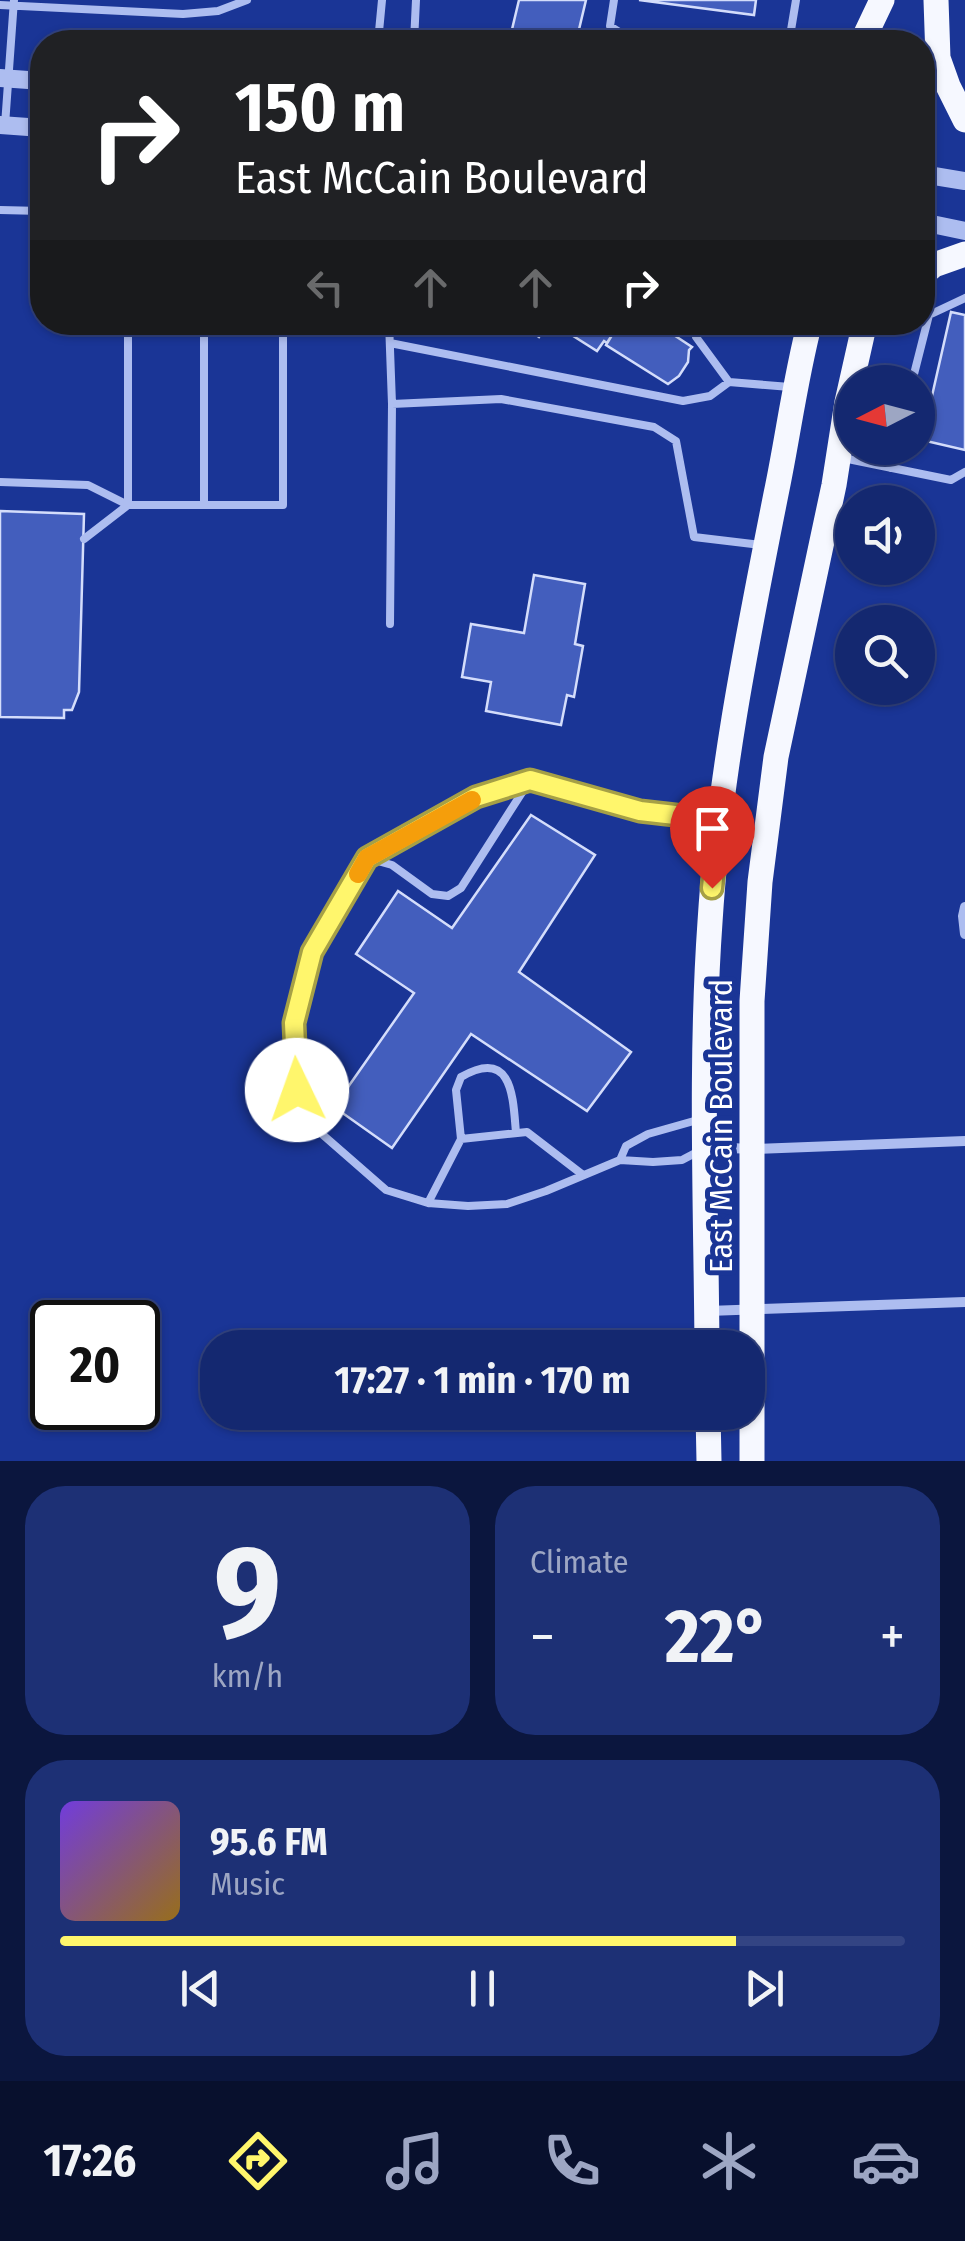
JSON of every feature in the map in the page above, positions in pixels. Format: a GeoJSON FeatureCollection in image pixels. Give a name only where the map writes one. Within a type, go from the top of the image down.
{"type":"FeatureCollection","features":[{"type":"Feature","properties":{"kind":"main road"},"geometry":{"type":"LineString","coordinates":[[868,30],[883,0]]}},
{"type":"Feature","properties":{"kind":"main road"},"geometry":{"type":"LineString","coordinates":[[877,30],[883,0]]}},
{"type":"Feature","properties":{"kind":"main road"},"geometry":{"type":"LineString","coordinates":[[928,30],[935,0]]}},
{"type":"Feature","properties":{"kind":"main road"},"geometry":{"type":"LineString","coordinates":[[935,0],[938,58],[965,120]]}},
{"type":"Feature","properties":{"kind":"main road"},"geometry":{"type":"LineString","coordinates":[[935,265],[965,254]]}},
{"type":"Feature","properties":{"kind":"main road"},"geometry":{"type":"LineString","coordinates":[[799,335],[801,356]]}},
{"type":"Feature","properties":{"kind":"main road","name":"East McCain Boulevard"},"geometry":{"type":"LineString","coordinates":[[708,1330],[705,1047],[719,820],[735,706],[807,335]]}},
{"type":"Feature","properties":{"kind":"main road","name":"East McCain Boulevard"},"geometry":{"type":"LineString","coordinates":[[858,365],[863,335]]}},
{"type":"Feature","properties":{"kind":"main road"},"geometry":{"type":"LineString","coordinates":[[860,365],[875,335]]}},
{"type":"Feature","properties":{"kind":"main road","name":"East McCain Boulevard"},"geometry":{"type":"LineString","coordinates":[[752,1461],[752,1001],[760,882],[772,787],[836,465]]}},
{"type":"Feature","properties":{"kind":"main road"},"geometry":{"type":"LineString","coordinates":[[708,1430],[708,1461]]}},
{"type":"Feature","properties":{"kind":"street"},"geometry":{"type":"LineString","coordinates":[[5,79],[30,80]]}},
{"type":"Feature","properties":{"kind":"street"},"geometry":{"type":"LineString","coordinates":[[2,125],[30,127]]}},
{"type":"Feature","properties":{"kind":"street"},"geometry":{"type":"LineString","coordinates":[[935,176],[965,181]]}},
{"type":"Feature","properties":{"kind":"street"},"geometry":{"type":"LineString","coordinates":[[935,224],[965,230]]}},
{"type":"Feature","properties":{"kind":"street"},"geometry":{"type":"LineString","coordinates":[[965,907],[965,934]]}},
{"type":"Feature","properties":{"kind":"street"},"geometry":{"type":"LineString","coordinates":[[706,1148],[965,1140]]}},
{"type":"Feature","properties":{"kind":"street"},"geometry":{"type":"LineString","coordinates":[[707,1311],[965,1302]]}},
{"type":"Feature","properties":{"kind":"lane"},"geometry":{"type":"LineString","coordinates":[[215,0],[218,12]]}},
{"type":"Feature","properties":{"kind":"lane"},"geometry":{"type":"LineString","coordinates":[[0,5],[184,14],[218,12],[247,0]]}},
{"type":"Feature","properties":{"kind":"lane"},"geometry":{"type":"LineString","coordinates":[[379,30],[382,0]]}},
{"type":"Feature","properties":{"kind":"lane"},"geometry":{"type":"LineString","coordinates":[[415,30],[416,0]]}},
{"type":"Feature","properties":{"kind":"lane"},"geometry":{"type":"LineString","coordinates":[[614,0],[610,26],[616,30]]}},
{"type":"Feature","properties":{"kind":"lane"},"geometry":{"type":"LineString","coordinates":[[790,30],[796,0]]}},
{"type":"Feature","properties":{"kind":"lane"},"geometry":{"type":"LineString","coordinates":[[2,125],[14,3]]}},
{"type":"Feature","properties":{"kind":"lane"},"geometry":{"type":"LineString","coordinates":[[0,210],[30,211]]}},
{"type":"Feature","properties":{"kind":"lane"},"geometry":{"type":"LineString","coordinates":[[935,311],[965,298]]}},
{"type":"Feature","properties":{"kind":"lane"},"geometry":{"type":"LineString","coordinates":[[128,335],[128,505]]}},
{"type":"Feature","properties":{"kind":"lane"},"geometry":{"type":"LineString","coordinates":[[204,335],[204,504]]}},
{"type":"Feature","properties":{"kind":"lane"},"geometry":{"type":"LineString","coordinates":[[0,482],[88,485],[128,505],[283,505],[284,335]]}},
{"type":"Feature","properties":{"kind":"lane"},"geometry":{"type":"LineString","coordinates":[[390,335],[390,624]]}},
{"type":"Feature","properties":{"kind":"lane"},"geometry":{"type":"LineString","coordinates":[[696,335],[729,382]]}},
{"type":"Feature","properties":{"kind":"lane"},"geometry":{"type":"LineString","coordinates":[[916,365],[924,335]]}},
{"type":"Feature","properties":{"kind":"lane"},"geometry":{"type":"LineString","coordinates":[[390,342],[683,401],[710,396],[729,382],[796,388]]}},
{"type":"Feature","properties":{"kind":"lane"},"geometry":{"type":"LineString","coordinates":[[392,404],[501,399],[654,427],[676,441],[694,537],[766,546]]}},
{"type":"Feature","properties":{"kind":"lane"},"geometry":{"type":"LineString","coordinates":[[877,465],[951,480],[965,472]]}},
{"type":"Feature","properties":{"kind":"lane"},"geometry":{"type":"LineString","coordinates":[[84,539],[128,505]]}},
{"type":"Feature","properties":{"kind":"lane"},"geometry":{"type":"LineString","coordinates":[[706,1148],[682,1160],[620,1160],[507,1204],[428,1203],[386,1190],[323,1135],[297,1090],[294,1023],[312,952],[367,858],[476,797],[530,780],[640,811],[719,820]]}},
{"type":"Feature","properties":{"kind":"lane"},"geometry":{"type":"LineString","coordinates":[[367,858],[392,866],[432,894],[448,896],[461,888],[530,780]]}},
{"type":"Feature","properties":{"kind":"lane"},"geometry":{"type":"LineString","coordinates":[[428,1203],[461,1139],[456,1090],[461,1077],[478,1068],[505,1076],[510,1085],[516,1134]]}},
{"type":"Feature","properties":{"kind":"lane"},"geometry":{"type":"LineString","coordinates":[[620,1160],[626,1146],[648,1134],[706,1118]]}},
{"type":"Feature","properties":{"kind":"lane"},"geometry":{"type":"LineString","coordinates":[[461,1139],[527,1132],[583,1175]]}},
{"type":"Feature","properties":{"kind":"building"},"geometry":{"type":"Polygon","coordinates":[[[519,0],[586,0],[579,30],[512,30],[519,0]]]}},
{"type":"Feature","properties":{"kind":"building"},"geometry":{"type":"Polygon","coordinates":[[[639,0],[756,0],[754,15],[639,0]]]}},
{"type":"Feature","properties":{"kind":"building"},"geometry":{"type":"Polygon","coordinates":[[[951,312],[965,315],[965,450],[935,443],[935,383],[951,312]]]}},
{"type":"Feature","properties":{"kind":"building"},"geometry":{"type":"Polygon","coordinates":[[[572,335],[612,335],[597,351],[572,335]]]}},
{"type":"Feature","properties":{"kind":"building"},"geometry":{"type":"Polygon","coordinates":[[[612,335],[674,335],[692,347],[679,376],[668,384],[606,345],[612,335]]]}},
{"type":"Feature","properties":{"kind":"building"},"geometry":{"type":"Polygon","coordinates":[[[0,511],[84,514],[79,692],[72,710],[64,710],[64,718],[0,717],[0,511]]]}},
{"type":"Feature","properties":{"kind":"building"},"geometry":{"type":"Polygon","coordinates":[[[534,575],[585,584],[575,644],[583,646],[574,697],[567,695],[561,725],[486,711],[491,682],[462,677],[471,624],[524,633],[534,575]]]}},
{"type":"Feature","properties":{"kind":"building"},"geometry":{"type":"Polygon","coordinates":[[[531,815],[595,855],[519,972],[631,1052],[587,1111],[471,1034],[392,1148],[334,1107],[414,993],[356,954],[398,891],[452,928],[531,815]]]}},
{"type":"Feature","properties":{"kind":"slow traffic"},"geometry":{"type":"LineString","coordinates":[[358,874],[367,858],[472,800]]}},
{"type":"Feature","properties":{"kind":"route"},"geometry":{"type":"LineString","coordinates":[[297,1090],[294,1023],[312,952],[367,858],[476,797],[530,780],[640,811],[719,820],[712,888]]}}]}
